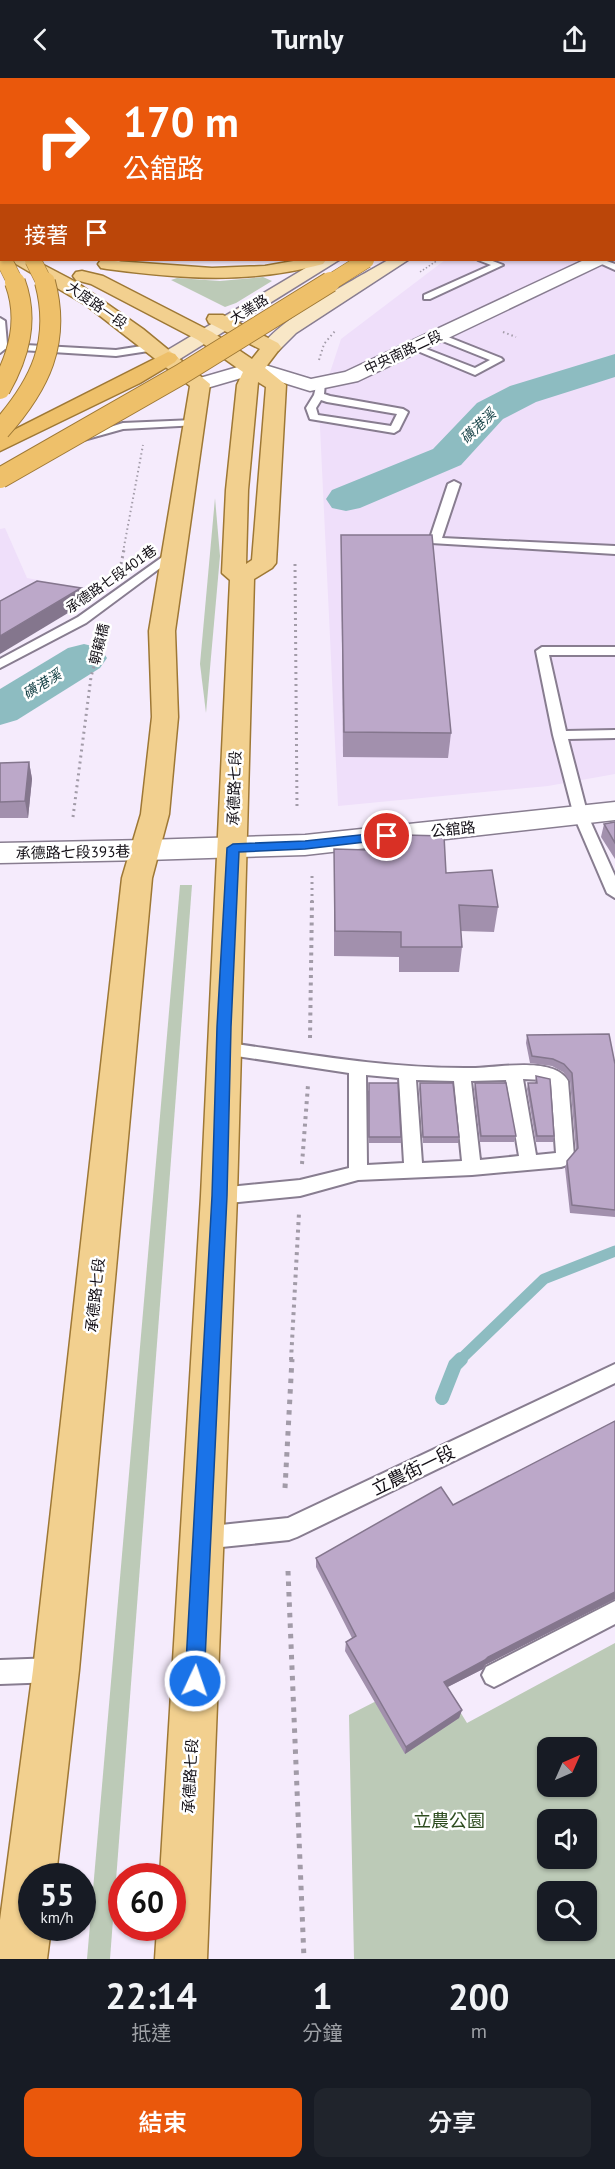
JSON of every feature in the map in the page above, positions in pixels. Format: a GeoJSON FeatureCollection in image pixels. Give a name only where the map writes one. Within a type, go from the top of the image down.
{"type":"FeatureCollection","features":[{"type":"Feature","properties":{"kind":"highway"},"geometry":{"type":"LineString","coordinates":[[0,389],[12,370],[20,345],[24,320],[21,294],[5,261]]}},
{"type":"Feature","properties":{"kind":"highway"},"geometry":{"type":"LineString","coordinates":[[0,478],[180,375],[364,261]]}},
{"type":"Feature","properties":{"kind":"highway"},"geometry":{"type":"LineString","coordinates":[[0,430],[19,411],[42,371],[52,331],[51,297],[40,269],[30,262]]}},
{"type":"Feature","properties":{"kind":"highway"},"geometry":{"type":"LineString","coordinates":[[0,445],[134,379],[162,353]]}},
{"type":"Feature","properties":{"kind":"main road"},"geometry":{"type":"LineString","coordinates":[[108,261],[198,273],[251,272],[312,261]]}},
{"type":"Feature","properties":{"kind":"main road"},"geometry":{"type":"LineString","coordinates":[[108,261],[150,285]]}},
{"type":"Feature","properties":{"kind":"main road","name":"大業路"},"geometry":{"type":"LineString","coordinates":[[162,353],[205,336],[328,261]]}},
{"type":"Feature","properties":{"kind":"main road"},"geometry":{"type":"LineString","coordinates":[[30,262],[98,280],[205,336],[255,368],[276,385],[269,502],[253,570],[234,573],[247,385],[255,368],[289,329],[397,261]]}},
{"type":"Feature","properties":{"kind":"main road","name":"大度路一段"},"geometry":{"type":"LineString","coordinates":[[30,262],[86,295],[162,353]]}},
{"type":"Feature","properties":{"kind":"main road"},"geometry":{"type":"LineString","coordinates":[[202,312],[271,347]]}},
{"type":"Feature","properties":{"kind":"main road"},"geometry":{"type":"LineString","coordinates":[[162,353],[200,384],[173,560]]}},
{"type":"Feature","properties":{"kind":"main road","name":"承德路七段"},"geometry":{"type":"LineString","coordinates":[[21,1959],[56,1670],[137,878],[155,814],[165,717],[162,631],[173,560]]}},
{"type":"Feature","properties":{"kind":"main road","name":"承德路七段"},"geometry":{"type":"LineString","coordinates":[[181,1959],[219,1196],[223,1048],[233,848],[232,811],[253,570]]}},
{"type":"Feature","properties":{"kind":"street","name":"中央南路二段"},"geometry":{"type":"LineString","coordinates":[[255,368],[320,390],[607,261]]}},
{"type":"Feature","properties":{"kind":"street"},"geometry":{"type":"LineString","coordinates":[[200,384],[255,368]]}},
{"type":"Feature","properties":{"kind":"street","name":"公舘路"},"geometry":{"type":"LineString","coordinates":[[146,850],[305,845],[615,811]]}},
{"type":"Feature","properties":{"kind":"street","name":"承德路七段393巷"},"geometry":{"type":"LineString","coordinates":[[0,853],[146,850]]}},
{"type":"Feature","properties":{"kind":"lane"},"geometry":{"type":"LineString","coordinates":[[427,297],[499,265],[485,261]]}},
{"type":"Feature","properties":{"kind":"lane"},"geometry":{"type":"LineString","coordinates":[[0,321],[1,347],[162,353]]}},
{"type":"Feature","properties":{"kind":"lane"},"geometry":{"type":"LineString","coordinates":[[412,347],[475,372],[498,360],[438,336]]}},
{"type":"Feature","properties":{"kind":"lane"},"geometry":{"type":"LineString","coordinates":[[320,390],[327,399],[403,412],[394,430],[314,417],[311,408],[320,390]]}},
{"type":"Feature","properties":{"kind":"lane"},"geometry":{"type":"LineString","coordinates":[[0,489],[31,457],[66,442],[123,426],[194,423]]}},
{"type":"Feature","properties":{"kind":"lane"},"geometry":{"type":"LineString","coordinates":[[454,484],[435,541],[615,550]]}},
{"type":"Feature","properties":{"kind":"lane","name":"承德路七段401巷"},"geometry":{"type":"LineString","coordinates":[[0,664],[82,620],[173,560]]}},
{"type":"Feature","properties":{"kind":"lane"},"geometry":{"type":"LineString","coordinates":[[615,651],[542,651],[560,735],[581,816],[615,892]]}},
{"type":"Feature","properties":{"kind":"lane"},"geometry":{"type":"LineString","coordinates":[[560,735],[615,734]]}},
{"type":"Feature","properties":{"kind":"lane"},"geometry":{"type":"LineString","coordinates":[[219,1196],[300,1188],[358,1173],[472,1168],[561,1160],[565,1156],[559,1081],[548,1074],[513,1073],[462,1076],[357,1068],[223,1048]]}},
{"type":"Feature","properties":{"kind":"lane"},"geometry":{"type":"LineString","coordinates":[[357,1068],[358,1173]]}},
{"type":"Feature","properties":{"kind":"lane"},"geometry":{"type":"LineString","coordinates":[[407,1072],[414,1171]]}},
{"type":"Feature","properties":{"kind":"lane"},"geometry":{"type":"LineString","coordinates":[[513,1073],[529,1163]]}},
{"type":"Feature","properties":{"kind":"lane"},"geometry":{"type":"LineString","coordinates":[[462,1076],[472,1168]]}},
{"type":"Feature","properties":{"kind":"lane","name":"立農街一段"},"geometry":{"type":"LineString","coordinates":[[202,1538],[289,1529],[615,1373]]}},
{"type":"Feature","properties":{"kind":"lane"},"geometry":{"type":"LineString","coordinates":[[494,1675],[615,1612]]}},
{"type":"Feature","properties":{"kind":"lane"},"geometry":{"type":"LineString","coordinates":[[0,1672],[56,1670]]}},
{"type":"Feature","properties":{"kind":"path","name":"朝籟橋"},"geometry":{"type":"LineString","coordinates":[[73,817],[91,677],[108,610],[115,597],[142,450]]}},
{"type":"Feature","properties":{"kind":"path"},"geometry":{"type":"LineString","coordinates":[[295,553],[297,809]]}},
{"type":"Feature","properties":{"kind":"path"},"geometry":{"type":"LineString","coordinates":[[288,1571],[304,1959]]}},
{"type":"Feature","properties":{"kind":"shaded area"},"geometry":{"type":"Polygon","coordinates":[[[444,261],[615,261],[615,774],[548,786],[338,806],[319,406],[341,339],[444,261]]]}},
{"type":"Feature","properties":{"kind":"shaded area"},"geometry":{"type":"Polygon","coordinates":[[[5,528],[27,578],[89,589],[78,603],[0,619],[0,529],[5,528]]]}},
{"type":"Feature","properties":{"kind":"green space"},"geometry":{"type":"Polygon","coordinates":[[[263,277],[272,281],[236,303],[225,307],[171,280],[177,278],[220,281],[263,277]]]}},
{"type":"Feature","properties":{"kind":"green space"},"geometry":{"type":"Polygon","coordinates":[[[215,498],[220,556],[206,713],[200,664],[215,498]]]}},
{"type":"Feature","properties":{"kind":"green space"},"geometry":{"type":"Polygon","coordinates":[[[180,885],[192,885],[117,1863],[108,1863],[110,1959],[87,1959],[89,1941],[96,1941],[95,1863],[180,885]]]}},
{"type":"Feature","properties":{"kind":"green space","name":"立農公園"},"geometry":{"type":"Polygon","coordinates":[[[615,1643],[615,1959],[354,1959],[349,1715],[435,1671],[467,1723],[615,1643]]]}},
{"type":"Feature","properties":{"kind":"building"},"geometry":{"type":"Polygon","coordinates":[[[341,535],[432,535],[451,733],[344,732],[341,535]]]}},
{"type":"Feature","properties":{"kind":"building"},"geometry":{"type":"Polygon","coordinates":[[[37,581],[81,588],[0,636],[0,601],[37,581]]]}},
{"type":"Feature","properties":{"kind":"building"},"geometry":{"type":"Polygon","coordinates":[[[29,762],[25,801],[0,802],[0,763],[29,762]]]}},
{"type":"Feature","properties":{"kind":"building"},"geometry":{"type":"Polygon","coordinates":[[[615,822],[615,843],[604,824],[615,822]]]}},
{"type":"Feature","properties":{"kind":"building"},"geometry":{"type":"Polygon","coordinates":[[[404,835],[444,836],[446,873],[492,870],[498,907],[459,905],[462,947],[401,947],[401,932],[335,931],[334,849],[404,851],[404,835]]]}},
{"type":"Feature","properties":{"kind":"building"},"geometry":{"type":"Polygon","coordinates":[[[609,1034],[615,1064],[615,1210],[572,1205],[567,1161],[578,1148],[572,1073],[564,1064],[553,1059],[532,1056],[527,1035],[609,1034]]]}},
{"type":"Feature","properties":{"kind":"building"},"geometry":{"type":"Polygon","coordinates":[[[536,1076],[550,1079],[554,1136],[537,1136],[528,1083],[537,1083],[536,1076]]]}},
{"type":"Feature","properties":{"kind":"building"},"geometry":{"type":"Polygon","coordinates":[[[369,1083],[398,1083],[401,1137],[369,1137],[369,1083]]]}},
{"type":"Feature","properties":{"kind":"building"},"geometry":{"type":"Polygon","coordinates":[[[420,1083],[453,1083],[459,1137],[423,1137],[420,1083]]]}},
{"type":"Feature","properties":{"kind":"building"},"geometry":{"type":"Polygon","coordinates":[[[475,1083],[506,1083],[516,1136],[481,1136],[475,1083]]]}},
{"type":"Feature","properties":{"kind":"building"},"geometry":{"type":"Polygon","coordinates":[[[615,1421],[615,1592],[444,1682],[462,1710],[406,1747],[346,1642],[356,1636],[316,1558],[441,1487],[453,1505],[615,1421]]]}},
{"type":"Feature","properties":{"kind":"waterway","name":"磺港溪"},"geometry":{"type":"LineString","coordinates":[[346,499],[447,457],[490,411],[523,394],[615,365]]}},
{"type":"Feature","properties":{"kind":"waterway","name":"磺港溪"},"geometry":{"type":"LineString","coordinates":[[0,710],[84,658]]}},
{"type":"Feature","properties":{"kind":"waterway"},"geometry":{"type":"LineString","coordinates":[[460,1360],[544,1279],[615,1251]]}},
{"type":"Feature","properties":{"kind":"waterway"},"geometry":{"type":"LineString","coordinates":[[442,1398],[455,1365],[460,1360]]}},
{"type":"Feature","properties":{"kind":"route"},"geometry":{"type":"LineString","coordinates":[[195,1681],[219,1196],[230,876],[233,848],[305,845],[387,836]]}}]}
